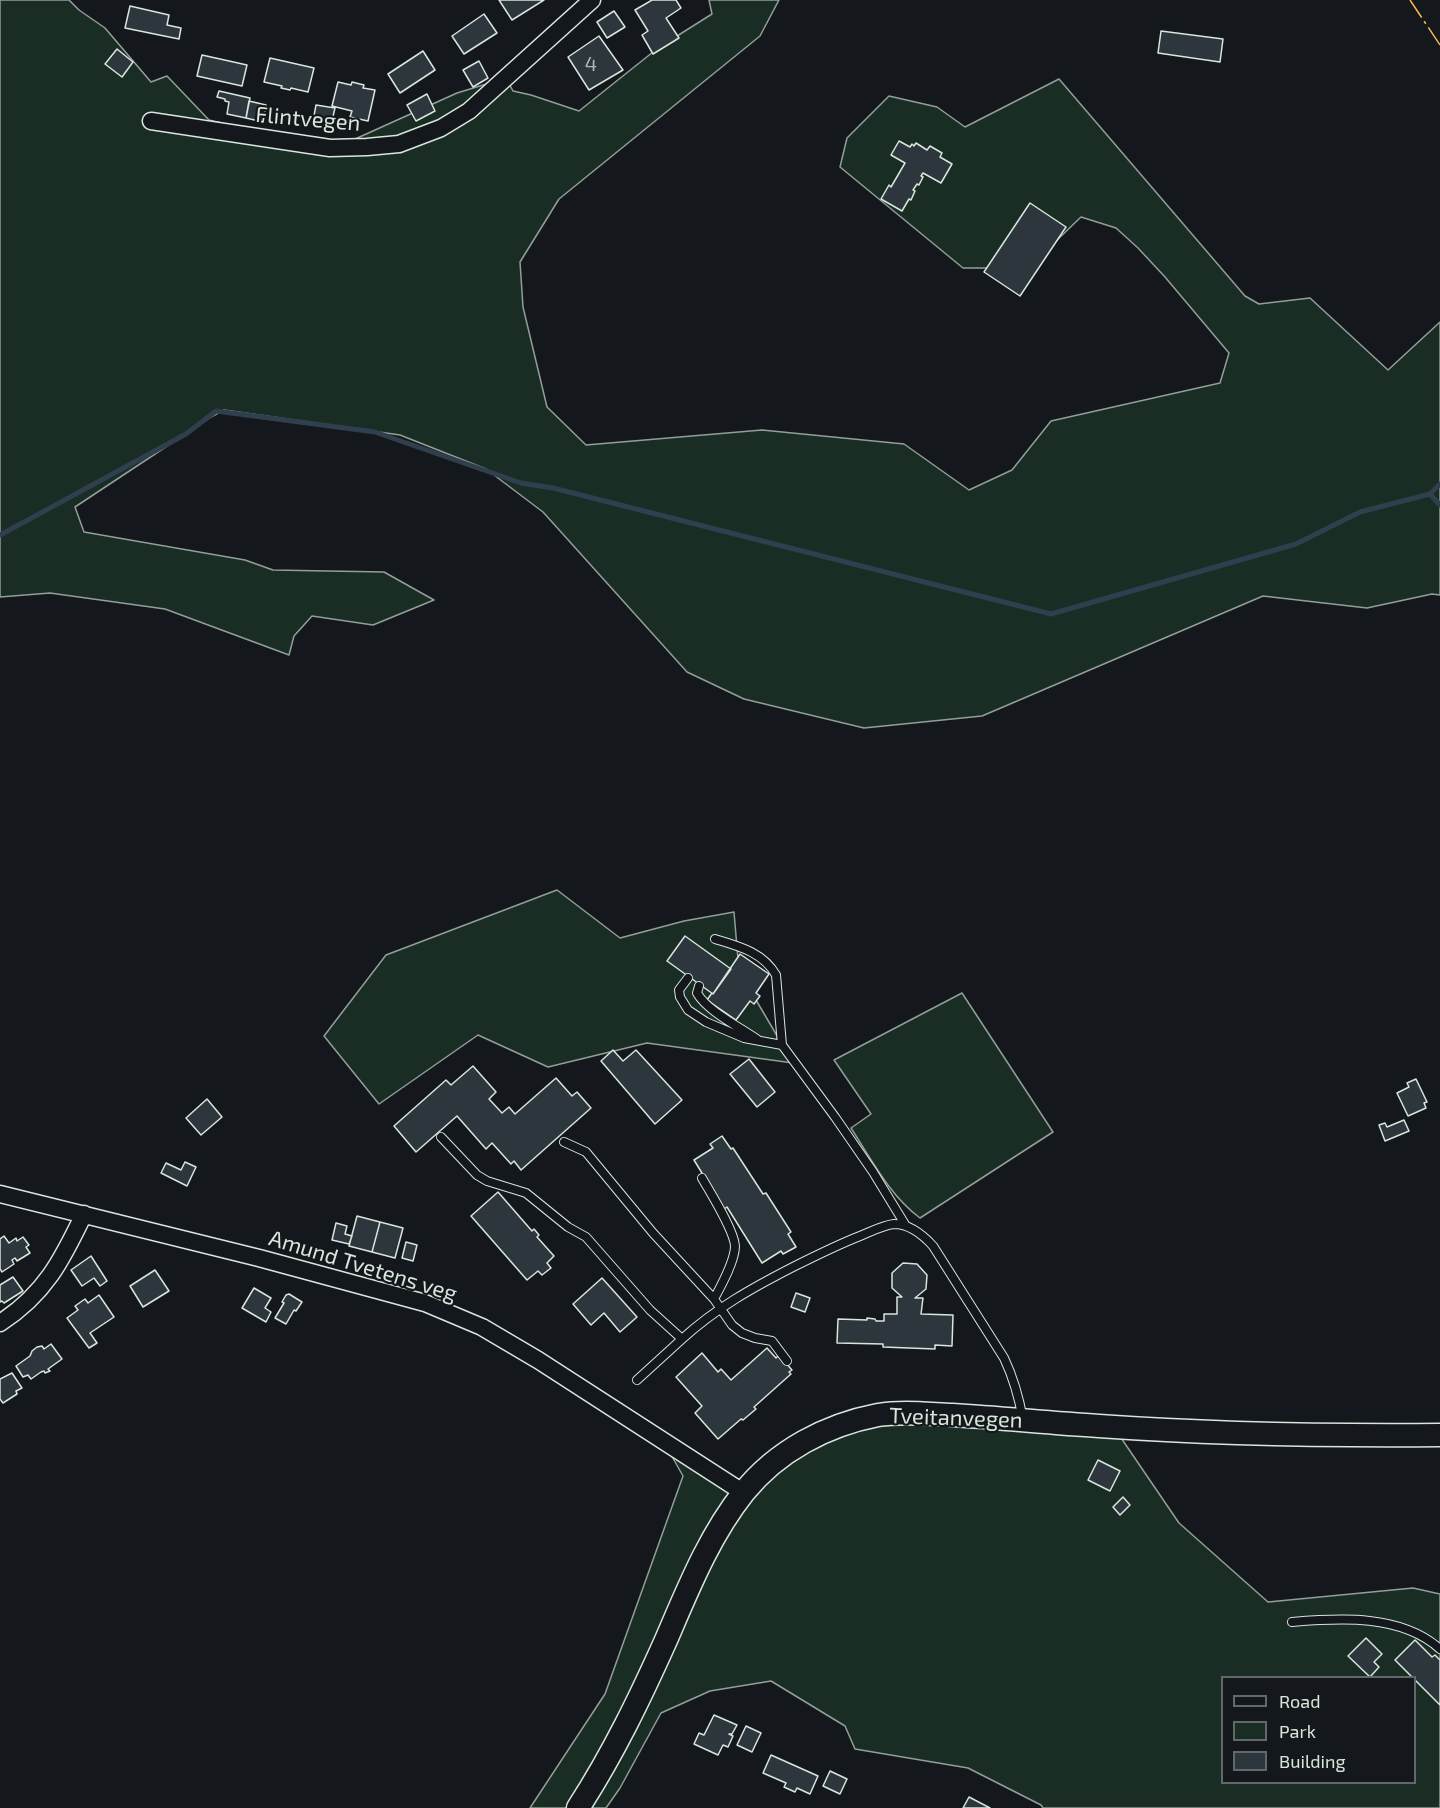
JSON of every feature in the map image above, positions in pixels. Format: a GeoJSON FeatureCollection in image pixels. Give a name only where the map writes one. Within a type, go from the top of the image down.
{"type":"FeatureCollection","features":[{"type":"Feature","properties":{"kind":"main road","name":"Tveitanvegen"},"geometry":{"type":"LineString","coordinates":[[578,1808],[619,1740],[694,1576],[716,1534],[744,1492],[775,1461],[821,1432],[879,1415],[913,1413],[1239,1434],[1440,1435]]}},
{"type":"Feature","properties":{"kind":"street","name":"Flintvegen"},"geometry":{"type":"LineString","coordinates":[[151,121],[330,148],[399,144],[441,128],[469,111],[592,0]]}},
{"type":"Feature","properties":{"kind":"street","name":"Amund Tvetens veg"},"geometry":{"type":"LineString","coordinates":[[0,1194],[248,1255],[425,1303],[482,1327],[538,1360],[744,1492]]}},
{"type":"Feature","properties":{"kind":"street"},"geometry":{"type":"LineString","coordinates":[[0,1323],[38,1293],[64,1255],[84,1214]]}},
{"type":"Feature","properties":{"kind":"lane"},"geometry":{"type":"LineString","coordinates":[[715,939],[744,948],[772,967],[776,975],[782,1045],[873,1172],[906,1226]]}},
{"type":"Feature","properties":{"kind":"lane"},"geometry":{"type":"LineString","coordinates":[[688,978],[679,990],[682,1003],[688,1010],[727,1032],[744,1038],[782,1045]]}},
{"type":"Feature","properties":{"kind":"lane"},"geometry":{"type":"LineString","coordinates":[[699,986],[697,993],[700,998],[721,1016],[758,1040]]}},
{"type":"Feature","properties":{"kind":"lane"},"geometry":{"type":"LineString","coordinates":[[441,1137],[477,1175],[526,1193],[568,1227],[586,1237],[650,1310],[682,1339]]}},
{"type":"Feature","properties":{"kind":"lane"},"geometry":{"type":"LineString","coordinates":[[564,1142],[586,1152],[653,1233],[714,1299],[732,1325],[742,1333],[772,1341],[788,1361]]}},
{"type":"Feature","properties":{"kind":"lane"},"geometry":{"type":"LineString","coordinates":[[702,1178],[733,1236],[735,1249],[714,1299]]}},
{"type":"Feature","properties":{"kind":"lane"},"geometry":{"type":"LineString","coordinates":[[637,1380],[706,1318],[732,1300],[849,1241],[894,1224],[906,1226],[923,1235],[933,1246],[1004,1358],[1019,1395],[1023,1420]]}},
{"type":"Feature","properties":{"kind":"lane"},"geometry":{"type":"LineString","coordinates":[[1292,1622],[1372,1621],[1399,1626],[1417,1633],[1440,1649]]}},
{"type":"Feature","properties":{"kind":"green space"},"geometry":{"type":"Polygon","coordinates":[[[0,0],[69,0],[105,28],[151,82],[167,76],[209,120],[333,149],[457,93],[506,78],[513,91],[579,111],[658,48],[712,14],[709,0],[779,0],[760,36],[559,199],[520,262],[523,307],[547,407],[586,445],[762,430],[904,444],[969,490],[1012,470],[1051,421],[1220,383],[1229,353],[1165,277],[1116,228],[1081,217],[1028,268],[963,268],[840,167],[847,138],[889,96],[937,107],[965,127],[1059,79],[1245,296],[1259,304],[1310,298],[1388,370],[1440,322],[1440,595],[1432,594],[1367,608],[1263,596],[982,716],[864,728],[744,699],[687,672],[543,512],[486,469],[400,435],[224,410],[75,507],[84,532],[245,560],[273,570],[384,572],[434,600],[373,625],[312,616],[294,636],[289,655],[165,609],[50,593],[0,597],[0,0]]]}},
{"type":"Feature","properties":{"kind":"green space"},"geometry":{"type":"Polygon","coordinates":[[[557,890],[620,938],[684,921],[734,912],[739,971],[793,1063],[647,1043],[548,1067],[478,1035],[379,1104],[324,1036],[386,955],[557,890]]]}},
{"type":"Feature","properties":{"kind":"green space"},"geometry":{"type":"Polygon","coordinates":[[[962,993],[1053,1132],[920,1218],[890,1188],[851,1128],[871,1114],[834,1060],[962,993]]]}},
{"type":"Feature","properties":{"kind":"green space"},"geometry":{"type":"Polygon","coordinates":[[[896,1416],[1115,1429],[1179,1523],[1268,1602],[1413,1588],[1440,1594],[1440,1808],[1043,1808],[968,1768],[855,1749],[845,1726],[771,1681],[710,1691],[661,1713],[620,1788],[606,1808],[530,1808],[605,1694],[683,1476],[665,1444],[742,1498],[799,1448],[896,1416]]]}},
{"type":"Feature","properties":{"kind":"building"},"geometry":{"type":"Polygon","coordinates":[[[499,0],[544,0],[512,20],[499,0]]]}},
{"type":"Feature","properties":{"kind":"building"},"geometry":{"type":"Polygon","coordinates":[[[652,0],[676,0],[681,8],[666,18],[679,38],[653,54],[642,35],[648,31],[635,10],[652,0]]]}},
{"type":"Feature","properties":{"kind":"building"},"geometry":{"type":"Polygon","coordinates":[[[130,6],[169,15],[167,25],[181,28],[179,39],[125,28],[130,6]]]}},
{"type":"Feature","properties":{"kind":"building"},"geometry":{"type":"Polygon","coordinates":[[[614,11],[625,27],[607,38],[597,22],[614,11]]]}},
{"type":"Feature","properties":{"kind":"building"},"geometry":{"type":"Polygon","coordinates":[[[484,14],[497,33],[464,54],[452,36],[484,14]]]}},
{"type":"Feature","properties":{"kind":"building"},"geometry":{"type":"Polygon","coordinates":[[[1161,31],[1223,39],[1220,62],[1158,53],[1161,31]]]}},
{"type":"Feature","properties":{"kind":"building"},"geometry":{"type":"Polygon","coordinates":[[[599,36],[623,70],[589,90],[568,57],[599,36]]]}},
{"type":"Feature","properties":{"kind":"building"},"geometry":{"type":"Polygon","coordinates":[[[117,49],[133,62],[122,77],[105,64],[117,49]]]}},
{"type":"Feature","properties":{"kind":"building"},"geometry":{"type":"Polygon","coordinates":[[[423,51],[435,70],[400,93],[388,74],[423,51]]]}},
{"type":"Feature","properties":{"kind":"building"},"geometry":{"type":"Polygon","coordinates":[[[202,55],[247,65],[242,86],[197,76],[202,55]]]}},
{"type":"Feature","properties":{"kind":"building"},"geometry":{"type":"Polygon","coordinates":[[[270,58],[314,68],[308,92],[281,88],[282,86],[264,82],[270,58]]]}},
{"type":"Feature","properties":{"kind":"building"},"geometry":{"type":"Polygon","coordinates":[[[479,61],[488,78],[473,87],[463,70],[479,61]]]}},
{"type":"Feature","properties":{"kind":"building"},"geometry":{"type":"Polygon","coordinates":[[[338,82],[351,85],[352,82],[364,85],[363,88],[375,90],[368,121],[350,117],[352,111],[332,106],[338,82]]]}},
{"type":"Feature","properties":{"kind":"building"},"geometry":{"type":"Polygon","coordinates":[[[219,91],[250,98],[246,118],[227,114],[229,102],[217,97],[219,91]]]}},
{"type":"Feature","properties":{"kind":"building"},"geometry":{"type":"Polygon","coordinates":[[[427,94],[435,111],[416,121],[407,105],[427,94]]]}},
{"type":"Feature","properties":{"kind":"building"},"geometry":{"type":"Polygon","coordinates":[[[249,101],[266,105],[263,122],[246,118],[249,101]]]}},
{"type":"Feature","properties":{"kind":"building"},"geometry":{"type":"Polygon","coordinates":[[[316,105],[335,108],[331,125],[313,121],[316,105]]]}},
{"type":"Feature","properties":{"kind":"building"},"geometry":{"type":"Polygon","coordinates":[[[899,141],[910,147],[916,143],[927,150],[930,146],[942,153],[940,157],[952,164],[941,183],[923,173],[919,185],[917,184],[913,190],[915,191],[911,200],[909,199],[902,211],[881,199],[905,163],[891,155],[899,141]]]}},
{"type":"Feature","properties":{"kind":"building"},"geometry":{"type":"Polygon","coordinates":[[[1030,203],[1066,227],[1020,296],[984,272],[1030,203]]]}},
{"type":"Feature","properties":{"kind":"building"},"geometry":{"type":"Polygon","coordinates":[[[685,936],[731,969],[713,994],[667,961],[685,936]]]}},
{"type":"Feature","properties":{"kind":"building"},"geometry":{"type":"Polygon","coordinates":[[[740,954],[769,974],[756,993],[760,996],[754,1004],[750,1001],[736,1020],[707,1000],[740,954]]]}},
{"type":"Feature","properties":{"kind":"building"},"geometry":{"type":"Polygon","coordinates":[[[613,1050],[623,1061],[636,1050],[682,1100],[655,1124],[601,1061],[613,1050]]]}},
{"type":"Feature","properties":{"kind":"building"},"geometry":{"type":"Polygon","coordinates":[[[749,1059],[775,1092],[757,1107],[730,1074],[749,1059]]]}},
{"type":"Feature","properties":{"kind":"building"},"geometry":{"type":"Polygon","coordinates":[[[473,1066],[496,1092],[489,1099],[502,1113],[509,1107],[515,1114],[556,1078],[572,1096],[577,1092],[591,1108],[521,1170],[514,1161],[511,1164],[492,1143],[486,1149],[457,1116],[416,1152],[394,1126],[446,1080],[451,1085],[473,1066]]]}},
{"type":"Feature","properties":{"kind":"building"},"geometry":{"type":"Polygon","coordinates":[[[1416,1079],[1427,1102],[1424,1103],[1426,1108],[1408,1116],[1397,1093],[1409,1087],[1407,1083],[1416,1079]]]}},
{"type":"Feature","properties":{"kind":"building"},"geometry":{"type":"Polygon","coordinates":[[[207,1099],[222,1117],[201,1135],[186,1118],[207,1099]]]}},
{"type":"Feature","properties":{"kind":"building"},"geometry":{"type":"Polygon","coordinates":[[[1404,1120],[1409,1131],[1385,1141],[1379,1125],[1385,1123],[1387,1127],[1404,1120]]]}},
{"type":"Feature","properties":{"kind":"building"},"geometry":{"type":"Polygon","coordinates":[[[722,1136],[731,1149],[733,1148],[763,1194],[766,1193],[791,1232],[788,1234],[796,1247],[783,1254],[781,1251],[762,1263],[727,1207],[724,1209],[694,1160],[713,1148],[710,1144],[722,1136]]]}},
{"type":"Feature","properties":{"kind":"building"},"geometry":{"type":"Polygon","coordinates":[[[185,1162],[196,1167],[187,1186],[161,1173],[166,1163],[181,1170],[185,1162]]]}},
{"type":"Feature","properties":{"kind":"building"},"geometry":{"type":"Polygon","coordinates":[[[498,1192],[532,1231],[534,1229],[539,1235],[537,1237],[554,1256],[547,1263],[551,1268],[542,1275],[538,1271],[527,1280],[471,1216],[498,1192]]]}},
{"type":"Feature","properties":{"kind":"building"},"geometry":{"type":"Polygon","coordinates":[[[357,1216],[380,1222],[372,1252],[349,1246],[357,1216]]]}},
{"type":"Feature","properties":{"kind":"building"},"geometry":{"type":"Polygon","coordinates":[[[380,1222],[403,1228],[395,1258],[372,1252],[380,1222]]]}},
{"type":"Feature","properties":{"kind":"building"},"geometry":{"type":"Polygon","coordinates":[[[336,1223],[347,1226],[345,1234],[352,1236],[349,1244],[332,1240],[336,1223]]]}},
{"type":"Feature","properties":{"kind":"building"},"geometry":{"type":"Polygon","coordinates":[[[4,1236],[9,1243],[16,1238],[17,1241],[23,1237],[29,1245],[26,1247],[30,1253],[17,1261],[15,1258],[12,1260],[14,1264],[2,1272],[0,1269],[0,1239],[4,1236]]]}},
{"type":"Feature","properties":{"kind":"building"},"geometry":{"type":"Polygon","coordinates":[[[406,1242],[417,1245],[413,1261],[402,1258],[406,1242]]]}},
{"type":"Feature","properties":{"kind":"building"},"geometry":{"type":"Polygon","coordinates":[[[91,1256],[107,1281],[100,1286],[94,1278],[82,1286],[71,1270],[91,1256]]]}},
{"type":"Feature","properties":{"kind":"building"},"geometry":{"type":"Polygon","coordinates":[[[903,1263],[917,1264],[927,1275],[926,1289],[915,1298],[923,1298],[921,1314],[953,1315],[952,1346],[935,1345],[935,1349],[883,1347],[883,1344],[837,1343],[838,1319],[867,1320],[867,1318],[884,1321],[884,1314],[897,1314],[897,1297],[902,1297],[892,1288],[892,1273],[903,1263]]]}},
{"type":"Feature","properties":{"kind":"building"},"geometry":{"type":"Polygon","coordinates":[[[155,1270],[169,1291],[143,1307],[130,1286],[155,1270]]]}},
{"type":"Feature","properties":{"kind":"building"},"geometry":{"type":"Polygon","coordinates":[[[13,1277],[23,1291],[4,1303],[0,1302],[0,1285],[13,1277]]]}},
{"type":"Feature","properties":{"kind":"building"},"geometry":{"type":"Polygon","coordinates":[[[602,1278],[637,1317],[620,1332],[604,1313],[591,1325],[573,1304],[602,1278]]]}},
{"type":"Feature","properties":{"kind":"building"},"geometry":{"type":"Polygon","coordinates":[[[254,1288],[271,1298],[265,1308],[271,1312],[266,1322],[242,1308],[254,1288]]]}},
{"type":"Feature","properties":{"kind":"building"},"geometry":{"type":"Polygon","coordinates":[[[796,1293],[810,1298],[805,1312],[791,1307],[796,1293]]]}},
{"type":"Feature","properties":{"kind":"building"},"geometry":{"type":"Polygon","coordinates":[[[289,1294],[302,1302],[286,1324],[275,1318],[286,1295],[289,1294]]]}},
{"type":"Feature","properties":{"kind":"building"},"geometry":{"type":"Polygon","coordinates":[[[99,1295],[114,1317],[90,1333],[97,1343],[89,1348],[67,1318],[78,1310],[75,1306],[85,1299],[88,1303],[99,1295]]]}},
{"type":"Feature","properties":{"kind":"building"},"geometry":{"type":"Polygon","coordinates":[[[51,1344],[62,1359],[48,1369],[50,1371],[41,1372],[31,1379],[28,1375],[23,1377],[16,1366],[30,1356],[37,1347],[42,1346],[44,1349],[51,1344]]]}},
{"type":"Feature","properties":{"kind":"building"},"geometry":{"type":"Polygon","coordinates":[[[767,1348],[776,1358],[779,1355],[792,1370],[789,1372],[791,1374],[754,1407],[756,1409],[718,1439],[695,1413],[702,1406],[676,1377],[702,1353],[718,1372],[721,1369],[731,1380],[767,1348]]]}},
{"type":"Feature","properties":{"kind":"building"},"geometry":{"type":"Polygon","coordinates":[[[12,1373],[22,1388],[3,1403],[0,1399],[0,1379],[12,1373]]]}},
{"type":"Feature","properties":{"kind":"building"},"geometry":{"type":"Polygon","coordinates":[[[1098,1460],[1120,1471],[1110,1491],[1088,1480],[1098,1460]]]}},
{"type":"Feature","properties":{"kind":"building"},"geometry":{"type":"Polygon","coordinates":[[[1123,1497],[1130,1505],[1120,1515],[1113,1507],[1123,1497]]]}},
{"type":"Feature","properties":{"kind":"building"},"geometry":{"type":"Polygon","coordinates":[[[1366,1638],[1382,1654],[1374,1662],[1379,1667],[1371,1676],[1348,1656],[1366,1638]]]}},
{"type":"Feature","properties":{"kind":"building"},"geometry":{"type":"Polygon","coordinates":[[[1415,1640],[1432,1657],[1435,1655],[1440,1660],[1440,1705],[1416,1681],[1416,1676],[1411,1676],[1395,1660],[1415,1640]]]}},
{"type":"Feature","properties":{"kind":"building"},"geometry":{"type":"Polygon","coordinates":[[[714,1715],[737,1725],[732,1734],[729,1734],[733,1736],[728,1747],[723,1745],[718,1755],[694,1744],[699,1733],[704,1735],[714,1715]]]}},
{"type":"Feature","properties":{"kind":"building"},"geometry":{"type":"Polygon","coordinates":[[[746,1726],[761,1733],[752,1752],[737,1745],[746,1726]]]}},
{"type":"Feature","properties":{"kind":"building"},"geometry":{"type":"Polygon","coordinates":[[[771,1755],[818,1776],[810,1794],[797,1788],[795,1792],[784,1787],[786,1783],[763,1773],[771,1755]]]}},
{"type":"Feature","properties":{"kind":"building"},"geometry":{"type":"Polygon","coordinates":[[[830,1771],[847,1779],[840,1794],[823,1786],[830,1771]]]}},
{"type":"Feature","properties":{"kind":"building"},"geometry":{"type":"Polygon","coordinates":[[[969,1797],[990,1808],[963,1808],[969,1797]]]}},
{"type":"Feature","properties":{"kind":"waterway"},"geometry":{"type":"LineString","coordinates":[[0,535],[186,434],[216,411],[375,432],[521,483],[553,488],[1051,614],[1296,544],[1360,512],[1430,494],[1440,484]]}},
{"type":"Feature","properties":{"kind":"waterway"},"geometry":{"type":"LineString","coordinates":[[1430,494],[1440,505]]}},
{"type":"Feature","properties":{"kind":"power"},"geometry":{"type":"LineString","coordinates":[[1410,0],[1440,45]]}}]}
